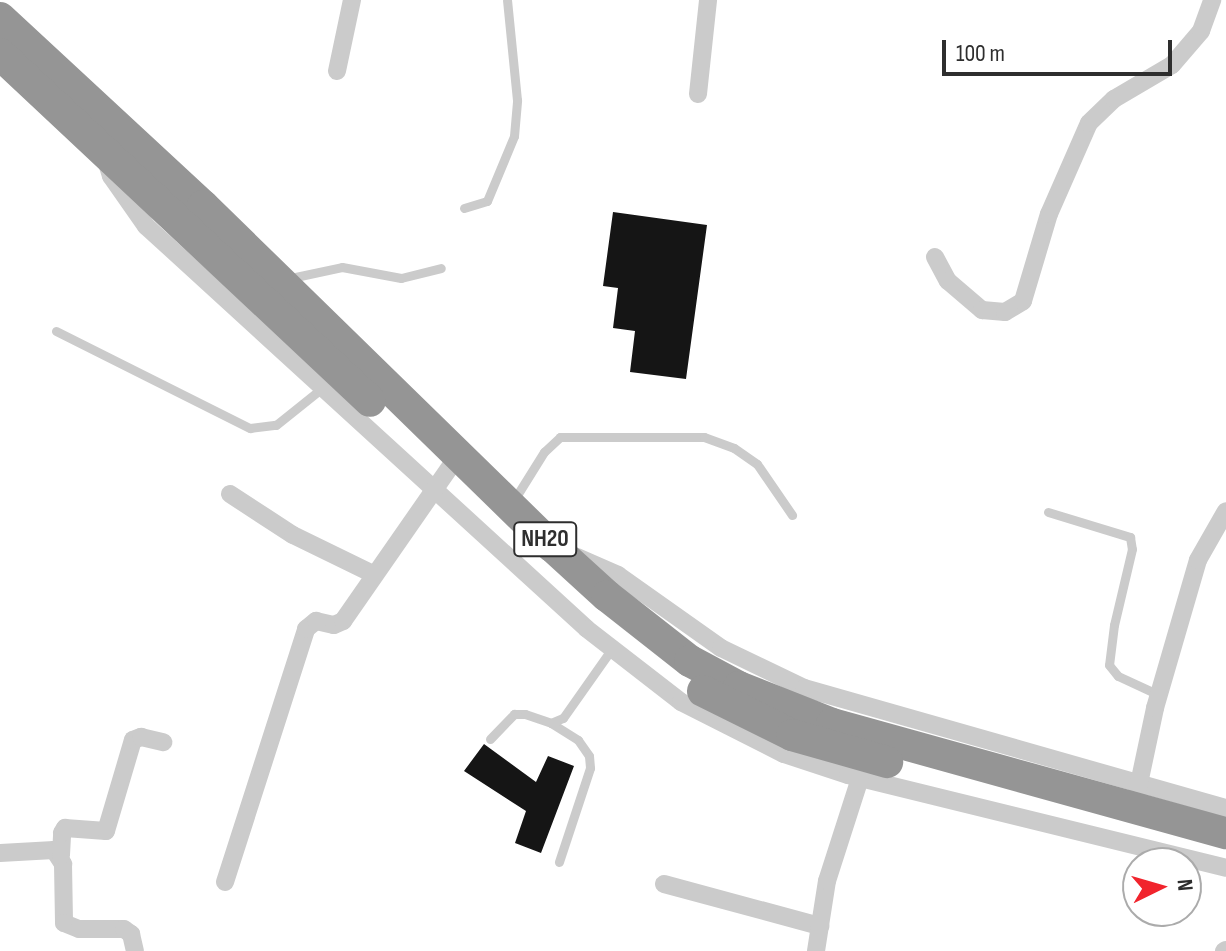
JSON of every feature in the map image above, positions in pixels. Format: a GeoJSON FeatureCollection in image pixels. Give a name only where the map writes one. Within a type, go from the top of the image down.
{"type":"FeatureCollection","features":[{"type":"Feature","properties":{"kind":"highway","name":"NH20"},"geometry":{"type":"LineString","coordinates":[[0,18],[162,167],[278,280],[447,472],[510,505],[607,596],[690,661],[739,687],[832,724],[1136,794],[1226,833]]}},
{"type":"Feature","properties":{"kind":"highway","name":"NH20"},"geometry":{"type":"LineString","coordinates":[[0,54],[447,472],[531,555],[634,645],[680,678],[744,714],[833,748],[1226,851]]}},
{"type":"Feature","properties":{"kind":"street"},"geometry":{"type":"LineString","coordinates":[[337,71],[352,0]]}},
{"type":"Feature","properties":{"kind":"street"},"geometry":{"type":"LineString","coordinates":[[698,94],[708,0]]}},
{"type":"Feature","properties":{"kind":"street"},"geometry":{"type":"LineString","coordinates":[[935,257],[948,281],[982,310],[1005,312],[1023,301],[1049,214],[1089,123],[1114,99],[1172,65],[1201,31],[1212,0]]}},
{"type":"Feature","properties":{"kind":"street"},"geometry":{"type":"LineString","coordinates":[[104,149],[111,176],[146,226],[321,389],[447,472],[611,650],[681,702],[784,754],[860,778],[1226,868]]}},
{"type":"Feature","properties":{"kind":"street"},"geometry":{"type":"LineString","coordinates":[[225,882],[306,629],[316,621],[334,625],[343,621],[447,472]]}},
{"type":"Feature","properties":{"kind":"street"},"geometry":{"type":"LineString","coordinates":[[230,494],[293,535],[373,574]]}},
{"type":"Feature","properties":{"kind":"street"},"geometry":{"type":"LineString","coordinates":[[1226,511],[1198,560],[1159,695],[1136,794],[1226,808]]}},
{"type":"Feature","properties":{"kind":"street"},"geometry":{"type":"LineString","coordinates":[[135,951],[131,934],[124,929],[79,929],[64,923],[62,833],[65,828],[106,831],[133,740],[141,737],[163,742]]}},
{"type":"Feature","properties":{"kind":"street"},"geometry":{"type":"LineString","coordinates":[[816,951],[827,881],[860,778]]}},
{"type":"Feature","properties":{"kind":"street"},"geometry":{"type":"LineString","coordinates":[[0,853],[44,849],[61,855]]}},
{"type":"Feature","properties":{"kind":"street"},"geometry":{"type":"LineString","coordinates":[[664,884],[820,926]]}},
{"type":"Feature","properties":{"kind":"lane"},"geometry":{"type":"LineString","coordinates":[[464,208],[487,201],[514,136],[517,100],[507,0]]}},
{"type":"Feature","properties":{"kind":"lane"},"geometry":{"type":"LineString","coordinates":[[278,280],[342,267],[401,278],[441,268]]}},
{"type":"Feature","properties":{"kind":"lane"},"geometry":{"type":"LineString","coordinates":[[56,331],[250,428],[276,425],[321,389]]}},
{"type":"Feature","properties":{"kind":"lane"},"geometry":{"type":"LineString","coordinates":[[510,505],[544,452],[560,437],[704,437],[734,448],[757,464],[792,515]]}},
{"type":"Feature","properties":{"kind":"lane"},"geometry":{"type":"LineString","coordinates":[[1048,512],[1130,537],[1132,549],[1114,625],[1109,665],[1118,676],[1159,695]]}},
{"type":"Feature","properties":{"kind":"lane"},"geometry":{"type":"LineString","coordinates":[[551,723],[563,718],[611,650]]}},
{"type":"Feature","properties":{"kind":"lane"},"geometry":{"type":"LineString","coordinates":[[490,739],[514,714],[525,714],[551,723],[578,740],[589,756],[590,768],[559,862]]}},
{"type":"Feature","properties":{"kind":"building"},"geometry":{"type":"Polygon","coordinates":[[[613,212],[707,225],[686,379],[630,372],[635,331],[613,328],[618,288],[603,286],[613,212]]]}},
{"type":"Feature","properties":{"kind":"building"},"geometry":{"type":"Polygon","coordinates":[[[484,744],[536,782],[548,756],[574,766],[541,853],[515,843],[526,811],[464,771],[484,744]]]}}]}
